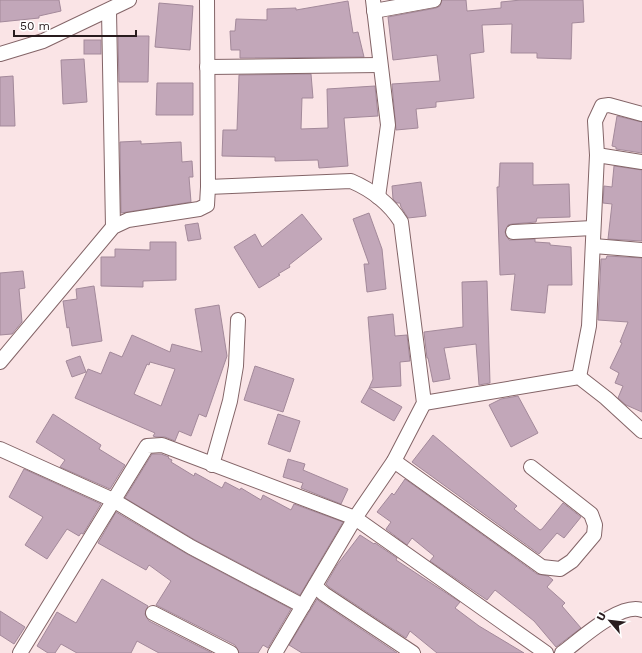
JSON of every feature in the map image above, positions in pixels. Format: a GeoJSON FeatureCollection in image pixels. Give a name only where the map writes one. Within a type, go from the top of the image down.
{"type":"FeatureCollection","features":[{"type":"Feature","properties":{"kind":"street"},"geometry":{"type":"LineString","coordinates":[[0,54],[43,41],[109,11],[129,0]]}},
{"type":"Feature","properties":{"kind":"street"},"geometry":{"type":"LineString","coordinates":[[0,362],[113,227],[128,220],[199,210],[207,205],[207,0]]}},
{"type":"Feature","properties":{"kind":"street"},"geometry":{"type":"LineString","coordinates":[[378,197],[388,125],[373,6],[434,0]]}},
{"type":"Feature","properties":{"kind":"street"},"geometry":{"type":"LineString","coordinates":[[109,11],[113,227]]}},
{"type":"Feature","properties":{"kind":"street"},"geometry":{"type":"LineString","coordinates":[[207,66],[380,65]]}},
{"type":"Feature","properties":{"kind":"street"},"geometry":{"type":"LineString","coordinates":[[579,377],[589,326],[594,246],[593,228],[596,155],[595,121],[602,106],[609,105],[642,114]]}},
{"type":"Feature","properties":{"kind":"street"},"geometry":{"type":"LineString","coordinates":[[596,155],[642,162]]}},
{"type":"Feature","properties":{"kind":"street"},"geometry":{"type":"LineString","coordinates":[[208,187],[351,181],[365,187],[392,207],[401,222],[424,403],[394,461],[355,518],[275,653]]}},
{"type":"Feature","properties":{"kind":"street"},"geometry":{"type":"LineString","coordinates":[[513,232],[593,228]]}},
{"type":"Feature","properties":{"kind":"street"},"geometry":{"type":"LineString","coordinates":[[594,246],[642,250]]}},
{"type":"Feature","properties":{"kind":"street"},"geometry":{"type":"LineString","coordinates":[[212,465],[230,401],[236,366],[238,320]]}},
{"type":"Feature","properties":{"kind":"street"},"geometry":{"type":"LineString","coordinates":[[424,403],[579,377],[606,398],[642,431]]}},
{"type":"Feature","properties":{"kind":"street"},"geometry":{"type":"LineString","coordinates":[[20,653],[147,446],[162,445],[355,518],[546,653]]}},
{"type":"Feature","properties":{"kind":"street"},"geometry":{"type":"LineString","coordinates":[[0,449],[113,500],[191,547],[303,606]]}},
{"type":"Feature","properties":{"kind":"street"},"geometry":{"type":"LineString","coordinates":[[394,461],[542,566],[560,569],[572,561],[594,535],[595,525],[591,514],[531,468]]}},
{"type":"Feature","properties":{"kind":"street"},"geometry":{"type":"LineString","coordinates":[[315,586],[324,594],[413,653]]}},
{"type":"Feature","properties":{"kind":"street"},"geometry":{"type":"LineString","coordinates":[[562,653],[610,618],[629,608],[642,610]]}},
{"type":"Feature","properties":{"kind":"street"},"geometry":{"type":"LineString","coordinates":[[153,613],[231,653]]}},
{"type":"Feature","properties":{"kind":"building"},"geometry":{"type":"Polygon","coordinates":[[[0,0],[59,0],[61,11],[39,16],[39,18],[0,22],[0,0]]]}},
{"type":"Feature","properties":{"kind":"building"},"geometry":{"type":"Polygon","coordinates":[[[442,0],[466,0],[467,11],[501,8],[501,2],[521,0],[583,0],[584,22],[572,23],[571,59],[537,58],[537,53],[511,53],[512,24],[482,25],[484,52],[470,54],[474,98],[436,102],[436,107],[416,109],[418,128],[396,130],[392,84],[440,81],[437,55],[393,60],[388,17],[436,8],[440,6],[442,0]]]}},
{"type":"Feature","properties":{"kind":"building"},"geometry":{"type":"Polygon","coordinates":[[[348,1],[353,33],[358,32],[364,57],[240,58],[240,50],[231,50],[230,31],[235,31],[236,19],[267,20],[267,9],[296,8],[296,10],[348,1]]]}},
{"type":"Feature","properties":{"kind":"building"},"geometry":{"type":"Polygon","coordinates":[[[159,3],[193,6],[190,50],[155,47],[159,3]]]}},
{"type":"Feature","properties":{"kind":"building"},"geometry":{"type":"Polygon","coordinates":[[[118,36],[149,36],[148,82],[119,82],[118,36]]]}},
{"type":"Feature","properties":{"kind":"building"},"geometry":{"type":"Polygon","coordinates":[[[84,40],[101,40],[101,54],[84,54],[84,40]]]}},
{"type":"Feature","properties":{"kind":"building"},"geometry":{"type":"Polygon","coordinates":[[[84,59],[87,102],[63,104],[61,60],[84,59]]]}},
{"type":"Feature","properties":{"kind":"building"},"geometry":{"type":"Polygon","coordinates":[[[311,74],[313,98],[302,98],[301,129],[328,128],[327,89],[375,86],[378,116],[344,118],[348,166],[319,168],[318,160],[275,161],[275,157],[222,156],[223,130],[237,130],[239,75],[311,74]]]}},
{"type":"Feature","properties":{"kind":"building"},"geometry":{"type":"Polygon","coordinates":[[[13,76],[15,126],[0,126],[0,77],[13,76]]]}},
{"type":"Feature","properties":{"kind":"building"},"geometry":{"type":"Polygon","coordinates":[[[157,83],[193,83],[193,115],[156,115],[157,83]]]}},
{"type":"Feature","properties":{"kind":"building"},"geometry":{"type":"Polygon","coordinates":[[[617,116],[642,122],[642,153],[616,149],[616,147],[612,146],[617,116]]]}},
{"type":"Feature","properties":{"kind":"building"},"geometry":{"type":"Polygon","coordinates":[[[141,141],[141,144],[181,142],[182,162],[192,161],[193,177],[189,177],[191,202],[121,213],[120,142],[141,141]]]}},
{"type":"Feature","properties":{"kind":"building"},"geometry":{"type":"Polygon","coordinates":[[[500,163],[533,163],[533,185],[569,184],[570,217],[537,218],[536,222],[508,225],[505,232],[509,240],[535,239],[535,242],[571,247],[572,285],[548,285],[545,313],[511,310],[515,274],[500,275],[497,187],[499,187],[500,163]]]}},
{"type":"Feature","properties":{"kind":"building"},"geometry":{"type":"Polygon","coordinates":[[[614,166],[642,170],[642,241],[608,239],[612,204],[603,203],[604,186],[612,187],[614,166]]]}},
{"type":"Feature","properties":{"kind":"building"},"geometry":{"type":"Polygon","coordinates":[[[421,182],[426,216],[408,218],[400,203],[397,203],[393,199],[392,186],[421,182]]]}},
{"type":"Feature","properties":{"kind":"building"},"geometry":{"type":"Polygon","coordinates":[[[369,213],[382,249],[386,289],[367,292],[364,264],[369,264],[353,219],[369,213]]]}},
{"type":"Feature","properties":{"kind":"building"},"geometry":{"type":"Polygon","coordinates":[[[302,214],[322,239],[289,265],[290,267],[278,274],[280,275],[259,288],[234,247],[255,234],[262,247],[302,214]]]}},
{"type":"Feature","properties":{"kind":"building"},"geometry":{"type":"Polygon","coordinates":[[[198,223],[201,239],[188,241],[185,225],[198,223]]]}},
{"type":"Feature","properties":{"kind":"building"},"geometry":{"type":"Polygon","coordinates":[[[150,242],[176,242],[176,280],[143,281],[143,287],[101,286],[101,257],[115,257],[115,249],[150,250],[150,242]]]}},
{"type":"Feature","properties":{"kind":"building"},"geometry":{"type":"Polygon","coordinates":[[[607,256],[642,258],[642,412],[626,405],[618,398],[623,386],[615,383],[619,373],[610,368],[622,343],[620,342],[628,322],[598,320],[601,259],[606,259],[607,256]]]}},
{"type":"Feature","properties":{"kind":"building"},"geometry":{"type":"Polygon","coordinates":[[[23,271],[25,288],[19,289],[22,322],[12,334],[0,335],[0,273],[23,271]]]}},
{"type":"Feature","properties":{"kind":"building"},"geometry":{"type":"Polygon","coordinates":[[[487,281],[490,383],[479,385],[476,344],[444,348],[450,379],[433,382],[427,358],[424,332],[463,327],[462,282],[487,281]]]}},
{"type":"Feature","properties":{"kind":"building"},"geometry":{"type":"Polygon","coordinates":[[[94,286],[102,341],[72,346],[69,327],[67,328],[63,301],[77,299],[76,289],[94,286]]]}},
{"type":"Feature","properties":{"kind":"building"},"geometry":{"type":"Polygon","coordinates":[[[219,305],[227,356],[206,417],[199,414],[191,436],[179,431],[175,441],[165,437],[156,437],[153,436],[155,433],[75,398],[88,369],[101,374],[110,352],[122,357],[132,335],[170,352],[172,344],[202,352],[195,309],[219,305]],[[150,362],[149,365],[147,364],[134,394],[161,406],[175,369],[150,362]]]}},
{"type":"Feature","properties":{"kind":"building"},"geometry":{"type":"Polygon","coordinates":[[[393,314],[395,336],[407,335],[410,361],[400,362],[401,386],[369,388],[373,379],[368,317],[393,314]]]}},
{"type":"Feature","properties":{"kind":"building"},"geometry":{"type":"Polygon","coordinates":[[[80,356],[86,372],[72,377],[66,361],[80,356]]]}},
{"type":"Feature","properties":{"kind":"building"},"geometry":{"type":"Polygon","coordinates":[[[255,366],[294,379],[283,412],[244,400],[255,366]]]}},
{"type":"Feature","properties":{"kind":"building"},"geometry":{"type":"Polygon","coordinates":[[[369,388],[402,407],[394,421],[361,402],[369,388]]]}},
{"type":"Feature","properties":{"kind":"building"},"geometry":{"type":"Polygon","coordinates":[[[518,396],[538,433],[511,447],[489,405],[501,399],[518,396]]]}},
{"type":"Feature","properties":{"kind":"building"},"geometry":{"type":"Polygon","coordinates":[[[53,414],[101,445],[99,449],[125,465],[110,489],[60,467],[65,460],[36,442],[53,414]]]}},
{"type":"Feature","properties":{"kind":"building"},"geometry":{"type":"Polygon","coordinates":[[[278,414],[300,421],[290,452],[268,444],[278,414]]]}},
{"type":"Feature","properties":{"kind":"building"},"geometry":{"type":"Polygon","coordinates":[[[433,435],[517,506],[514,509],[540,530],[563,503],[581,517],[564,538],[557,533],[539,554],[412,462],[433,435]]]}},
{"type":"Feature","properties":{"kind":"building"},"geometry":{"type":"Polygon","coordinates":[[[152,454],[161,454],[169,457],[168,458],[172,460],[171,462],[194,476],[195,473],[222,488],[225,482],[240,490],[241,488],[261,500],[263,495],[291,510],[294,504],[343,522],[300,595],[195,540],[125,498],[152,454]]]}},
{"type":"Feature","properties":{"kind":"building"},"geometry":{"type":"Polygon","coordinates":[[[288,459],[305,464],[303,470],[348,489],[341,504],[301,488],[303,483],[283,477],[288,459]]]}},
{"type":"Feature","properties":{"kind":"building"},"geometry":{"type":"Polygon","coordinates":[[[24,469],[101,504],[83,534],[81,533],[79,536],[67,529],[47,559],[25,545],[43,517],[9,497],[24,469]]]}},
{"type":"Feature","properties":{"kind":"building"},"geometry":{"type":"Polygon","coordinates":[[[405,479],[537,574],[548,576],[553,580],[547,587],[565,603],[562,606],[581,628],[556,647],[534,621],[495,590],[487,600],[430,561],[434,556],[412,538],[407,545],[386,529],[391,522],[377,512],[392,493],[394,495],[405,479]]]}},
{"type":"Feature","properties":{"kind":"building"},"geometry":{"type":"Polygon","coordinates":[[[116,512],[187,554],[291,609],[268,648],[263,645],[258,653],[239,653],[235,645],[156,605],[171,581],[149,565],[146,570],[98,543],[116,512]]]}},
{"type":"Feature","properties":{"kind":"building"},"geometry":{"type":"Polygon","coordinates":[[[360,535],[374,544],[375,543],[397,558],[396,560],[460,602],[455,608],[479,626],[524,653],[437,653],[410,631],[406,638],[329,587],[326,584],[337,565],[360,535]]]}},
{"type":"Feature","properties":{"kind":"building"},"geometry":{"type":"Polygon","coordinates":[[[102,579],[148,606],[145,614],[149,621],[212,653],[159,653],[137,641],[131,653],[77,653],[61,644],[55,653],[48,653],[37,646],[57,612],[76,623],[102,579]]]}},
{"type":"Feature","properties":{"kind":"building"},"geometry":{"type":"Polygon","coordinates":[[[317,599],[397,653],[302,653],[289,645],[317,599]]]}},
{"type":"Feature","properties":{"kind":"building"},"geometry":{"type":"Polygon","coordinates":[[[0,611],[25,627],[14,644],[0,635],[0,611]]]}}]}
